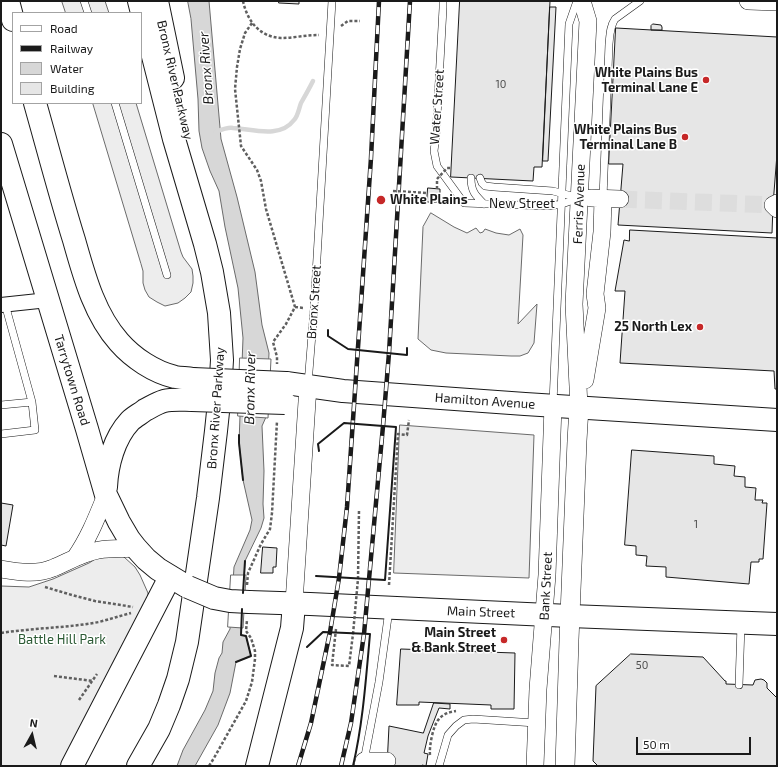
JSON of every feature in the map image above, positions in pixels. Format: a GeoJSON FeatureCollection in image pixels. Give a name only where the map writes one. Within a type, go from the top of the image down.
{"type":"FeatureCollection","features":[{"type":"Feature","properties":{"kind":"main road"},"geometry":{"type":"LineString","coordinates":[[8,1],[12,16]]}},
{"type":"Feature","properties":{"kind":"main road","name":"Bronx River Parkway"},"geometry":{"type":"LineString","coordinates":[[139,1],[142,12]]}},
{"type":"Feature","properties":{"kind":"main road","name":"Bronx River Parkway"},"geometry":{"type":"LineString","coordinates":[[153,766],[182,709],[197,657],[225,462],[234,360],[233,325],[228,283],[186,135],[157,1]]}},
{"type":"Feature","properties":{"kind":"main road","name":"Bronx River Parkway"},"geometry":{"type":"LineString","coordinates":[[138,766],[159,729],[169,705],[178,679],[187,642],[213,461],[220,399],[222,360],[219,313],[212,272],[174,139],[142,13]]}},
{"type":"Feature","properties":{"kind":"main road"},"geometry":{"type":"LineString","coordinates":[[36,104],[62,202],[81,263],[95,303],[102,317],[118,341],[128,351],[142,361],[176,377],[192,389],[148,408],[130,421],[119,437],[111,457],[108,468],[106,495]]}},
{"type":"Feature","properties":{"kind":"main road","name":"Tarrytown Road"},"geometry":{"type":"LineString","coordinates":[[1,144],[106,495],[119,522],[136,548],[158,569],[179,582]]}},
{"type":"Feature","properties":{"kind":"main road","name":"Hamilton Avenue"},"geometry":{"type":"LineString","coordinates":[[192,389],[281,392],[343,391],[579,408],[777,420]]}},
{"type":"Feature","properties":{"kind":"main road","name":"Bank Street"},"geometry":{"type":"LineString","coordinates":[[565,766],[579,408]]}},
{"type":"Feature","properties":{"kind":"main road"},"geometry":{"type":"LineString","coordinates":[[72,766],[179,582]]}},
{"type":"Feature","properties":{"kind":"main road","name":"Main Street"},"geometry":{"type":"LineString","coordinates":[[179,582],[214,598],[230,601],[777,624]]}},
{"type":"Feature","properties":{"kind":"main road"},"geometry":{"type":"LineString","coordinates":[[257,766],[292,628],[294,603]]}},
{"type":"Feature","properties":{"kind":"street","name":"Ferris Avenue"},"geometry":{"type":"LineString","coordinates":[[579,408],[574,304],[588,21],[582,1]]}},
{"type":"Feature","properties":{"kind":"street"},"geometry":{"type":"LineString","coordinates":[[748,1],[777,2]]}},
{"type":"Feature","properties":{"kind":"street","name":"New Street"},"geometry":{"type":"LineString","coordinates":[[579,198],[620,199]]}},
{"type":"Feature","properties":{"kind":"street"},"geometry":{"type":"LineString","coordinates":[[579,408],[587,372],[597,308],[595,294],[602,232],[603,199]]}},
{"type":"Feature","properties":{"kind":"street"},"geometry":{"type":"LineString","coordinates":[[777,203],[773,205],[777,209]]}},
{"type":"Feature","properties":{"kind":"street"},"geometry":{"type":"LineString","coordinates":[[3,305],[48,300]]}},
{"type":"Feature","properties":{"kind":"street","name":"Bronx Street"},"geometry":{"type":"LineString","coordinates":[[294,603],[307,392]]}},
{"type":"Feature","properties":{"kind":"street","name":"Bank Street"},"geometry":{"type":"LineString","coordinates":[[535,766],[538,689],[547,575],[553,406]]}},
{"type":"Feature","properties":{"kind":"street"},"geometry":{"type":"LineString","coordinates":[[75,558],[89,535],[106,495]]}},
{"type":"Feature","properties":{"kind":"street"},"geometry":{"type":"LineString","coordinates":[[1,569],[20,572],[38,572],[52,569],[75,558],[99,550],[136,548]]}},
{"type":"Feature","properties":{"kind":"street"},"geometry":{"type":"LineString","coordinates":[[364,763],[387,761]]}},
{"type":"Feature","properties":{"kind":"lane"},"geometry":{"type":"LineString","coordinates":[[84,1],[88,12]]}},
{"type":"Feature","properties":{"kind":"lane","name":"Bronx Street"},"geometry":{"type":"LineString","coordinates":[[307,392],[314,309],[332,1]]}},
{"type":"Feature","properties":{"kind":"lane","name":"Water Street"},"geometry":{"type":"LineString","coordinates":[[443,1],[434,151],[437,166],[464,203]]}},
{"type":"Feature","properties":{"kind":"lane"},"geometry":{"type":"LineString","coordinates":[[553,406],[569,24],[577,1]]}},
{"type":"Feature","properties":{"kind":"lane"},"geometry":{"type":"LineString","coordinates":[[603,199],[610,97],[611,62],[609,44],[611,29],[615,19],[640,1]]}},
{"type":"Feature","properties":{"kind":"lane"},"geometry":{"type":"LineString","coordinates":[[115,104],[167,275]]}},
{"type":"Feature","properties":{"kind":"lane"},"geometry":{"type":"LineString","coordinates":[[471,178],[471,187],[476,196],[484,204]]}},
{"type":"Feature","properties":{"kind":"lane","name":"New Street"},"geometry":{"type":"LineString","coordinates":[[480,178],[484,186],[553,191],[579,198]]}},
{"type":"Feature","properties":{"kind":"lane","name":"New Street"},"geometry":{"type":"LineString","coordinates":[[464,203],[549,206],[562,204],[579,198]]}},
{"type":"Feature","properties":{"kind":"lane"},"geometry":{"type":"LineString","coordinates":[[1,434],[35,430],[32,402],[3,305]]}},
{"type":"Feature","properties":{"kind":"lane"},"geometry":{"type":"LineString","coordinates":[[1,405],[32,402]]}},
{"type":"Feature","properties":{"kind":"lane"},"geometry":{"type":"LineString","coordinates":[[364,763],[379,682],[389,608]]}},
{"type":"Feature","properties":{"kind":"lane"},"geometry":{"type":"LineString","coordinates":[[739,684],[741,623]]}},
{"type":"Feature","properties":{"kind":"lane"},"geometry":{"type":"LineString","coordinates":[[439,766],[448,735],[464,720],[473,719],[536,723]]}},
{"type":"Feature","properties":{"kind":"path"},"geometry":{"type":"LineString","coordinates":[[243,1],[245,10],[252,23],[266,34],[280,38],[314,35],[322,36]]}},
{"type":"Feature","properties":{"kind":"path"},"geometry":{"type":"LineString","coordinates":[[338,29],[348,21],[360,21]]}},
{"type":"Feature","properties":{"kind":"path"},"geometry":{"type":"LineString","coordinates":[[252,23],[245,33],[240,49],[236,89],[237,116],[241,146],[257,170],[261,181],[266,209],[295,307],[286,324],[273,342],[281,392],[270,529],[261,544]]}},
{"type":"Feature","properties":{"kind":"path"},"geometry":{"type":"LineString","coordinates":[[437,189],[437,179],[447,168],[452,168]]}},
{"type":"Feature","properties":{"kind":"path"},"geometry":{"type":"LineString","coordinates":[[393,191],[428,192]]}},
{"type":"Feature","properties":{"kind":"path"},"geometry":{"type":"LineString","coordinates":[[389,585],[398,434],[408,435],[409,420]]}},
{"type":"Feature","properties":{"kind":"path"},"geometry":{"type":"LineString","coordinates":[[336,629],[332,665],[349,666],[358,579],[359,510]]}},
{"type":"Feature","properties":{"kind":"path"},"geometry":{"type":"LineString","coordinates":[[41,586],[95,601],[136,608]]}},
{"type":"Feature","properties":{"kind":"path"},"geometry":{"type":"LineString","coordinates":[[1,633],[99,622],[136,612]]}},
{"type":"Feature","properties":{"kind":"path"},"geometry":{"type":"LineString","coordinates":[[208,766],[246,701],[252,682],[255,659],[255,651],[250,638]]}},
{"type":"Feature","properties":{"kind":"path"},"geometry":{"type":"LineString","coordinates":[[54,676],[93,681]]}},
{"type":"Feature","properties":{"kind":"shaded area"},"geometry":{"type":"Polygon","coordinates":[[[62,1],[105,1],[109,12],[66,12],[62,1]]]}},
{"type":"Feature","properties":{"kind":"shaded area"},"geometry":{"type":"Polygon","coordinates":[[[93,104],[136,104],[181,252],[192,269],[193,283],[191,292],[178,303],[165,306],[149,297],[143,283],[143,271],[93,104]]]}},
{"type":"Feature","properties":{"kind":"shaded area"},"geometry":{"type":"Polygon","coordinates":[[[431,213],[467,233],[476,228],[480,233],[485,229],[496,233],[509,235],[520,229],[523,235],[518,324],[537,304],[534,343],[528,353],[520,356],[511,356],[446,353],[431,350],[418,339],[423,227],[431,213]]]}},
{"type":"Feature","properties":{"kind":"shaded area"},"geometry":{"type":"Polygon","coordinates":[[[400,425],[534,435],[529,578],[394,573],[400,425]]]}},
{"type":"Feature","properties":{"kind":"shaded area","name":"Battle Hill Park"},"geometry":{"type":"Polygon","coordinates":[[[118,554],[124,557],[135,567],[140,575],[148,593],[148,607],[66,766],[1,766],[1,586],[29,587],[53,579],[89,563],[102,555],[118,554]]]}},
{"type":"Feature","properties":{"kind":"water","name":"Bronx River"},"geometry":{"type":"Polygon","coordinates":[[[188,1],[209,1],[221,139],[255,272],[262,325],[269,353],[266,417],[262,426],[264,518],[261,528],[245,561],[241,635],[246,636],[251,656],[236,662],[230,693],[218,725],[195,766],[177,766],[183,750],[205,710],[213,691],[215,673],[222,653],[223,642],[230,629],[234,567],[250,530],[252,520],[243,480],[239,443],[243,338],[238,288],[219,191],[202,148],[199,131],[198,99],[188,1]]]}},
{"type":"Feature","properties":{"kind":"pier"},"geometry":{"type":"Polygon","coordinates":[[[240,358],[271,359],[268,418],[238,416],[240,358]]]}},
{"type":"Feature","properties":{"kind":"pier"},"geometry":{"type":"Polygon","coordinates":[[[231,575],[246,575],[243,628],[228,627],[231,575]]]}},
{"type":"Feature","properties":{"kind":"building"},"geometry":{"type":"Polygon","coordinates":[[[279,1],[299,1],[299,4],[279,3],[279,1]]]}},
{"type":"Feature","properties":{"kind":"building"},"geometry":{"type":"Polygon","coordinates":[[[460,1],[550,1],[542,167],[534,167],[533,181],[451,177],[460,1]]]}},
{"type":"Feature","properties":{"kind":"building"},"geometry":{"type":"Polygon","coordinates":[[[550,7],[556,7],[548,161],[543,161],[550,7]]]}},
{"type":"Feature","properties":{"kind":"building"},"geometry":{"type":"Polygon","coordinates":[[[653,24],[661,25],[662,30],[651,30],[651,26],[653,24]]]}},
{"type":"Feature","properties":{"kind":"building"},"geometry":{"type":"Polygon","coordinates":[[[616,28],[777,37],[777,154],[772,233],[618,225],[623,164],[609,164],[616,28]]]}},
{"type":"Feature","properties":{"kind":"building"},"geometry":{"type":"Polygon","coordinates":[[[428,188],[440,189],[440,202],[427,202],[428,188]]]}},
{"type":"Feature","properties":{"kind":"building","name":"25 North Lex"},"geometry":{"type":"Polygon","coordinates":[[[630,230],[777,238],[777,389],[775,389],[774,371],[620,363],[625,291],[615,291],[624,240],[629,241],[630,230]]]}},
{"type":"Feature","properties":{"kind":"building"},"geometry":{"type":"Polygon","coordinates":[[[632,450],[714,456],[714,464],[735,466],[734,476],[745,477],[745,487],[756,488],[755,500],[763,500],[762,503],[767,503],[763,559],[759,559],[759,562],[751,562],[749,584],[666,577],[666,567],[646,566],[647,556],[636,555],[636,546],[625,545],[632,450]]]}},
{"type":"Feature","properties":{"kind":"building"},"geometry":{"type":"Polygon","coordinates":[[[1,503],[13,505],[6,546],[1,545],[1,503]]]}},
{"type":"Feature","properties":{"kind":"building"},"geometry":{"type":"Polygon","coordinates":[[[263,547],[277,548],[276,567],[273,567],[273,573],[261,573],[263,547]]]}},
{"type":"Feature","properties":{"kind":"building"},"geometry":{"type":"Polygon","coordinates":[[[401,649],[515,653],[514,709],[491,709],[491,705],[419,702],[419,705],[397,705],[401,649]]]}},
{"type":"Feature","properties":{"kind":"building"},"geometry":{"type":"Polygon","coordinates":[[[631,654],[703,657],[726,681],[726,684],[753,685],[755,680],[764,680],[767,683],[767,688],[777,698],[777,766],[598,766],[593,761],[596,686],[631,654]]]}},
{"type":"Feature","properties":{"kind":"building"},"geometry":{"type":"Polygon","coordinates":[[[434,703],[450,704],[450,709],[439,708],[428,736],[424,753],[428,754],[426,766],[387,766],[389,726],[423,733],[434,703]]]}},
{"type":"Feature","properties":{"kind":"waterway"},"geometry":{"type":"LineString","coordinates":[[216,132],[231,128],[265,132],[274,131],[288,126],[294,120],[313,81]]}},
{"type":"Feature","properties":{"kind":"tunnel"},"geometry":{"type":"LineString","coordinates":[[620,199],[773,205]]}},
{"type":"Feature","properties":{"kind":"railway"},"geometry":{"type":"LineString","coordinates":[[298,766],[311,723],[330,632],[339,578],[347,507],[371,158],[379,1]]}},
{"type":"Feature","properties":{"kind":"railway"},"geometry":{"type":"LineString","coordinates":[[341,766],[351,723],[364,634],[383,426],[389,353],[410,1]]}},
{"type":"Feature","properties":{"kind":"wall"},"geometry":{"type":"LineString","coordinates":[[328,330],[328,336],[348,349],[407,355],[407,348]]}},
{"type":"Feature","properties":{"kind":"wall"},"geometry":{"type":"LineString","coordinates":[[316,576],[385,580],[396,427],[344,423],[318,444],[319,451]]}},
{"type":"Feature","properties":{"kind":"wall"},"geometry":{"type":"LineString","coordinates":[[239,435],[243,480]]}},
{"type":"Feature","properties":{"kind":"wall"},"geometry":{"type":"LineString","coordinates":[[243,593],[245,561]]}},
{"type":"Feature","properties":{"kind":"wall"},"geometry":{"type":"LineString","coordinates":[[236,662],[251,656],[246,636],[241,635],[242,609]]}},
{"type":"Feature","properties":{"kind":"wall"},"geometry":{"type":"LineString","coordinates":[[307,647],[323,632],[370,634],[362,717],[353,766]]}},
{"type":"Feature","properties":{"kind":"place","name":"White Plains Bus Terminal Lane E"},"geometry":{"type":"Point","coordinates":[706,80]}},
{"type":"Feature","properties":{"kind":"place","name":"White Plains Bus Terminal Lane B"},"geometry":{"type":"Point","coordinates":[685,137]}},
{"type":"Feature","properties":{"kind":"place","name":"White Plains"},"geometry":{"type":"Point","coordinates":[381,200]}},
{"type":"Feature","properties":{"kind":"place","name":"25 North Lex"},"geometry":{"type":"Point","coordinates":[700,327]}},
{"type":"Feature","properties":{"kind":"place","name":"Main Street & Bank Street"},"geometry":{"type":"Point","coordinates":[504,640]}}]}
